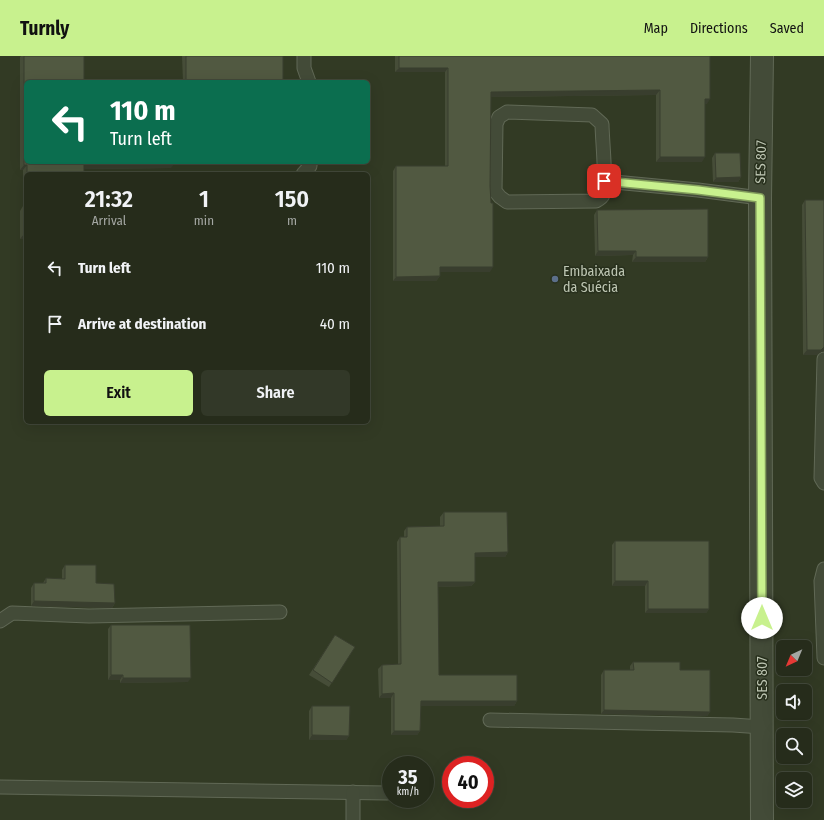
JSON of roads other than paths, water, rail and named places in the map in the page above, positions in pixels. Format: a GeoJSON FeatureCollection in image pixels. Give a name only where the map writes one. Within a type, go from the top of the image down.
{"type":"FeatureCollection","features":[{"type":"Feature","properties":{"kind":"street","name":"SES 807"},"geometry":{"type":"LineString","coordinates":[[762,56],[760,198],[762,820]]}},
{"type":"Feature","properties":{"kind":"lane"},"geometry":{"type":"LineString","coordinates":[[304,56],[304,68],[308,80]]}},
{"type":"Feature","properties":{"kind":"lane"},"geometry":{"type":"LineString","coordinates":[[507,112],[592,114],[602,124],[604,181],[603,195],[596,201],[507,202],[495,191],[496,124],[499,117],[507,112]]}},
{"type":"Feature","properties":{"kind":"lane"},"geometry":{"type":"LineString","coordinates":[[604,181],[698,190],[760,198]]}},
{"type":"Feature","properties":{"kind":"lane"},"geometry":{"type":"LineString","coordinates":[[824,359],[821,478],[824,483]]}},
{"type":"Feature","properties":{"kind":"lane"},"geometry":{"type":"LineString","coordinates":[[824,569],[821,581],[824,658]]}},
{"type":"Feature","properties":{"kind":"lane"},"geometry":{"type":"LineString","coordinates":[[0,620],[12,613],[89,616],[280,612]]}},
{"type":"Feature","properties":{"kind":"lane"},"geometry":{"type":"LineString","coordinates":[[490,720],[733,725],[762,727]]}},
{"type":"Feature","properties":{"kind":"lane"},"geometry":{"type":"LineString","coordinates":[[0,787],[382,793]]}},
{"type":"Feature","properties":{"kind":"lane"},"geometry":{"type":"LineString","coordinates":[[353,792],[353,820]]}},
{"type":"Feature","properties":{"kind":"place","name":"Embaixada da Suécia"},"geometry":{"type":"Point","coordinates":[555,279]}}]}
